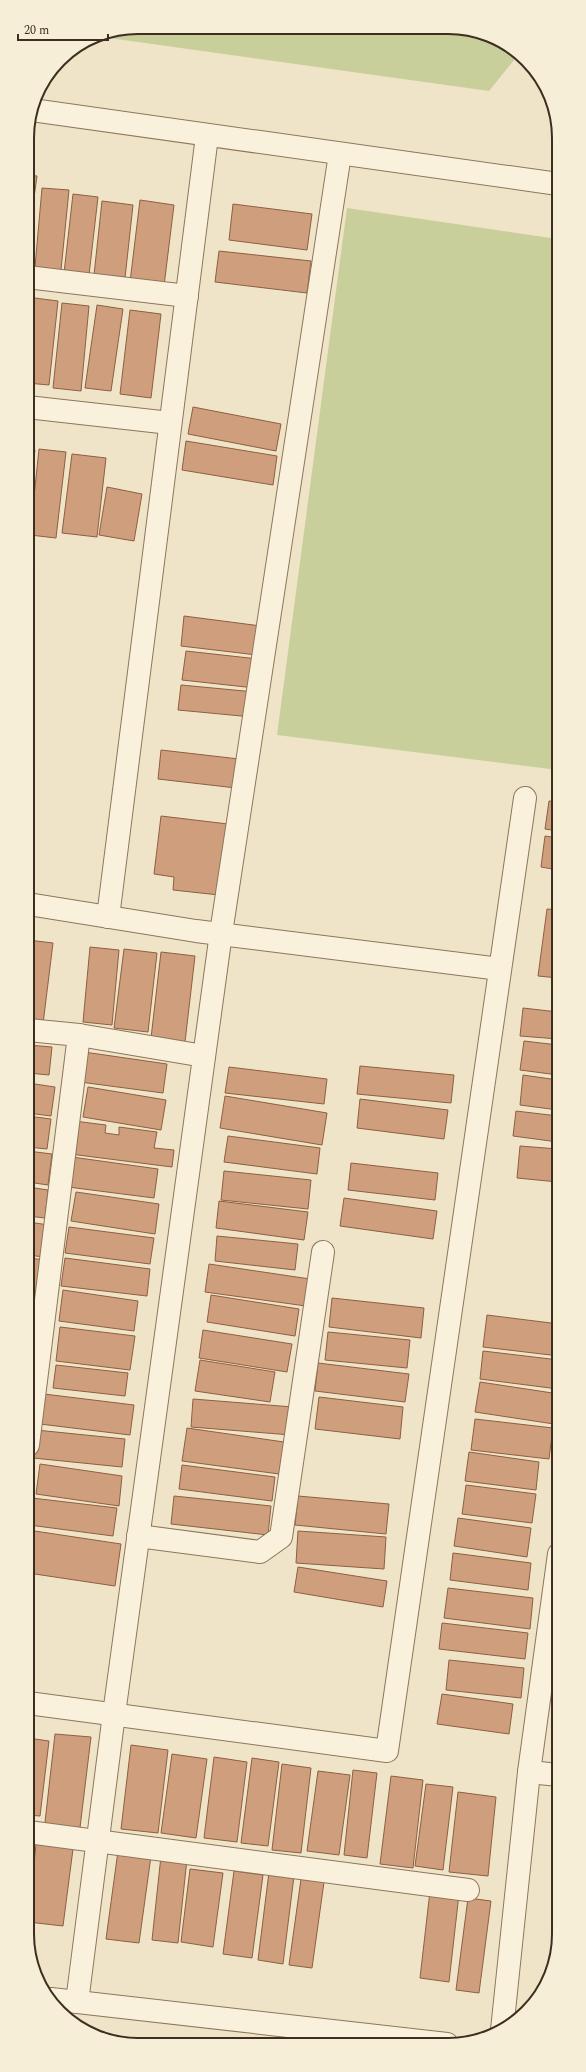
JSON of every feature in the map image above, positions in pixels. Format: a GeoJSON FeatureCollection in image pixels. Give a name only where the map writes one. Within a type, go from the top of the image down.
{"type":"FeatureCollection","features":[{"type":"Feature","properties":{"kind":"street"},"geometry":{"type":"LineString","coordinates":[[38,111],[207,136],[552,183]]}},
{"type":"Feature","properties":{"kind":"street"},"geometry":{"type":"LineString","coordinates":[[108,917],[207,136]]}},
{"type":"Feature","properties":{"kind":"street"},"geometry":{"type":"LineString","coordinates":[[77,2002],[114,1714],[221,933],[340,154]]}},
{"type":"Feature","properties":{"kind":"street"},"geometry":{"type":"LineString","coordinates":[[34,278],[186,296]]}},
{"type":"Feature","properties":{"kind":"street"},"geometry":{"type":"LineString","coordinates":[[34,407],[170,423]]}},
{"type":"Feature","properties":{"kind":"street"},"geometry":{"type":"LineString","coordinates":[[34,1704],[387,1751],[525,798]]}},
{"type":"Feature","properties":{"kind":"street"},"geometry":{"type":"LineString","coordinates":[[34,905],[221,933],[500,969]]}},
{"type":"Feature","properties":{"kind":"street"},"geometry":{"type":"LineString","coordinates":[[34,1031],[79,1035],[204,1056]]}},
{"type":"Feature","properties":{"kind":"street"},"geometry":{"type":"LineString","coordinates":[[34,1397],[79,1035]]}},
{"type":"Feature","properties":{"kind":"street"},"geometry":{"type":"LineString","coordinates":[[138,1536],[260,1552],[281,1537],[323,1252]]}},
{"type":"Feature","properties":{"kind":"street"},"geometry":{"type":"LineString","coordinates":[[503,2023],[529,1772],[552,1605]]}},
{"type":"Feature","properties":{"kind":"street"},"geometry":{"type":"LineString","coordinates":[[529,1772],[552,1774]]}},
{"type":"Feature","properties":{"kind":"street"},"geometry":{"type":"LineString","coordinates":[[34,1833],[468,1890]]}},
{"type":"Feature","properties":{"kind":"street"},"geometry":{"type":"LineString","coordinates":[[57,2000],[394,2038]]}},
{"type":"Feature","properties":{"kind":"green space"},"geometry":{"type":"Polygon","coordinates":[[[138,34],[455,34],[469,36],[488,42],[506,51],[515,59],[489,91],[110,38],[138,34]]]}},
{"type":"Feature","properties":{"kind":"green space"},"geometry":{"type":"Polygon","coordinates":[[[347,208],[552,238],[552,769],[277,735],[347,208]]]}},
{"type":"Feature","properties":{"kind":"building"},"geometry":{"type":"Polygon","coordinates":[[[34,176],[37,176],[34,198],[34,176]]]}},
{"type":"Feature","properties":{"kind":"building"},"geometry":{"type":"Polygon","coordinates":[[[42,188],[69,190],[61,270],[35,267],[42,188]]]}},
{"type":"Feature","properties":{"kind":"building"},"geometry":{"type":"Polygon","coordinates":[[[73,194],[98,197],[89,275],[64,273],[73,194]]]}},
{"type":"Feature","properties":{"kind":"building"},"geometry":{"type":"Polygon","coordinates":[[[140,200],[174,205],[164,286],[130,282],[140,200]]]}},
{"type":"Feature","properties":{"kind":"building"},"geometry":{"type":"Polygon","coordinates":[[[102,201],[133,205],[125,278],[94,275],[102,201]]]}},
{"type":"Feature","properties":{"kind":"building"},"geometry":{"type":"Polygon","coordinates":[[[233,204],[312,214],[307,250],[229,240],[233,204]]]}},
{"type":"Feature","properties":{"kind":"building"},"geometry":{"type":"Polygon","coordinates":[[[219,251],[311,261],[307,293],[215,282],[219,251]]]}},
{"type":"Feature","properties":{"kind":"building"},"geometry":{"type":"Polygon","coordinates":[[[34,298],[58,301],[49,385],[34,384],[34,298]]]}},
{"type":"Feature","properties":{"kind":"building"},"geometry":{"type":"Polygon","coordinates":[[[62,303],[89,306],[81,391],[53,388],[62,303]]]}},
{"type":"Feature","properties":{"kind":"building"},"geometry":{"type":"Polygon","coordinates":[[[97,305],[123,309],[111,391],[85,388],[97,305]]]}},
{"type":"Feature","properties":{"kind":"building"},"geometry":{"type":"Polygon","coordinates":[[[130,310],[161,314],[151,398],[120,394],[130,310]]]}},
{"type":"Feature","properties":{"kind":"building"},"geometry":{"type":"Polygon","coordinates":[[[193,407],[281,424],[276,451],[188,434],[193,407]]]}},
{"type":"Feature","properties":{"kind":"building"},"geometry":{"type":"Polygon","coordinates":[[[186,441],[277,456],[273,485],[182,470],[186,441]]]}},
{"type":"Feature","properties":{"kind":"building"},"geometry":{"type":"Polygon","coordinates":[[[39,449],[66,452],[56,538],[34,535],[34,497],[39,449]]]}},
{"type":"Feature","properties":{"kind":"building"},"geometry":{"type":"Polygon","coordinates":[[[72,454],[106,458],[97,537],[62,533],[72,454]]]}},
{"type":"Feature","properties":{"kind":"building"},"geometry":{"type":"Polygon","coordinates":[[[107,487],[142,494],[134,541],[99,535],[107,487]]]}},
{"type":"Feature","properties":{"kind":"building"},"geometry":{"type":"Polygon","coordinates":[[[184,616],[261,626],[257,655],[181,646],[184,616]]]}},
{"type":"Feature","properties":{"kind":"building"},"geometry":{"type":"Polygon","coordinates":[[[186,651],[258,659],[255,688],[182,680],[186,651]]]}},
{"type":"Feature","properties":{"kind":"building"},"geometry":{"type":"Polygon","coordinates":[[[181,685],[255,692],[252,717],[178,710],[181,685]]]}},
{"type":"Feature","properties":{"kind":"building"},"geometry":{"type":"Polygon","coordinates":[[[161,750],[239,759],[236,788],[158,779],[161,750]]]}},
{"type":"Feature","properties":{"kind":"building"},"geometry":{"type":"Polygon","coordinates":[[[549,801],[552,801],[552,830],[545,829],[549,801]]]}},
{"type":"Feature","properties":{"kind":"building"},"geometry":{"type":"Polygon","coordinates":[[[161,816],[228,824],[219,895],[173,890],[174,877],[154,874],[161,816]]]}},
{"type":"Feature","properties":{"kind":"building"},"geometry":{"type":"Polygon","coordinates":[[[545,836],[552,837],[552,869],[541,867],[545,836]]]}},
{"type":"Feature","properties":{"kind":"building"},"geometry":{"type":"Polygon","coordinates":[[[547,909],[552,909],[552,977],[538,976],[547,909]]]}},
{"type":"Feature","properties":{"kind":"building"},"geometry":{"type":"Polygon","coordinates":[[[34,941],[53,943],[43,1024],[34,1023],[34,941]]]}},
{"type":"Feature","properties":{"kind":"building"},"geometry":{"type":"Polygon","coordinates":[[[90,947],[119,950],[112,1025],[83,1022],[90,947]]]}},
{"type":"Feature","properties":{"kind":"building"},"geometry":{"type":"Polygon","coordinates":[[[124,949],[157,953],[148,1032],[114,1028],[124,949]]]}},
{"type":"Feature","properties":{"kind":"building"},"geometry":{"type":"Polygon","coordinates":[[[161,952],[195,956],[185,1042],[151,1038],[161,952]]]}},
{"type":"Feature","properties":{"kind":"building"},"geometry":{"type":"Polygon","coordinates":[[[523,1008],[552,1011],[552,1039],[520,1036],[523,1008]]]}},
{"type":"Feature","properties":{"kind":"building"},"geometry":{"type":"Polygon","coordinates":[[[524,1041],[552,1044],[552,1074],[520,1070],[524,1041]]]}},
{"type":"Feature","properties":{"kind":"building"},"geometry":{"type":"Polygon","coordinates":[[[34,1046],[52,1047],[49,1075],[34,1074],[34,1046]]]}},
{"type":"Feature","properties":{"kind":"building"},"geometry":{"type":"Polygon","coordinates":[[[84,1052],[167,1064],[163,1093],[80,1082],[84,1052]]]}},
{"type":"Feature","properties":{"kind":"building"},"geometry":{"type":"Polygon","coordinates":[[[360,1066],[454,1075],[451,1103],[357,1094],[360,1066]]]}},
{"type":"Feature","properties":{"kind":"building"},"geometry":{"type":"Polygon","coordinates":[[[229,1067],[327,1079],[324,1104],[225,1093],[229,1067]]]}},
{"type":"Feature","properties":{"kind":"building"},"geometry":{"type":"Polygon","coordinates":[[[523,1075],[552,1079],[552,1109],[520,1105],[523,1075]]]}},
{"type":"Feature","properties":{"kind":"building"},"geometry":{"type":"Polygon","coordinates":[[[34,1084],[55,1087],[51,1116],[34,1114],[34,1084]]]}},
{"type":"Feature","properties":{"kind":"building"},"geometry":{"type":"Polygon","coordinates":[[[88,1087],[166,1100],[161,1130],[83,1117],[88,1087]]]}},
{"type":"Feature","properties":{"kind":"building"},"geometry":{"type":"Polygon","coordinates":[[[225,1096],[327,1113],[322,1145],[220,1128],[225,1096]]]}},
{"type":"Feature","properties":{"kind":"building"},"geometry":{"type":"Polygon","coordinates":[[[360,1099],[448,1110],[444,1139],[357,1128],[360,1099]]]}},
{"type":"Feature","properties":{"kind":"building"},"geometry":{"type":"Polygon","coordinates":[[[516,1111],[552,1115],[552,1141],[513,1136],[516,1111]]]}},
{"type":"Feature","properties":{"kind":"building"},"geometry":{"type":"Polygon","coordinates":[[[34,1117],[51,1119],[47,1149],[34,1148],[34,1117]]]}},
{"type":"Feature","properties":{"kind":"building"},"geometry":{"type":"Polygon","coordinates":[[[74,1121],[106,1125],[105,1133],[119,1135],[119,1127],[157,1132],[154,1148],[174,1150],[172,1167],[70,1154],[74,1121]]]}},
{"type":"Feature","properties":{"kind":"building"},"geometry":{"type":"Polygon","coordinates":[[[228,1136],[320,1148],[317,1174],[224,1162],[228,1136]]]}},
{"type":"Feature","properties":{"kind":"building"},"geometry":{"type":"Polygon","coordinates":[[[520,1146],[552,1149],[552,1181],[517,1178],[520,1146]]]}},
{"type":"Feature","properties":{"kind":"building"},"geometry":{"type":"Polygon","coordinates":[[[34,1152],[52,1154],[48,1185],[34,1183],[34,1152]]]}},
{"type":"Feature","properties":{"kind":"building"},"geometry":{"type":"Polygon","coordinates":[[[72,1157],[158,1169],[154,1198],[68,1187],[72,1157]]]}},
{"type":"Feature","properties":{"kind":"building"},"geometry":{"type":"Polygon","coordinates":[[[351,1163],[438,1173],[435,1200],[348,1190],[351,1163]]]}},
{"type":"Feature","properties":{"kind":"building"},"geometry":{"type":"Polygon","coordinates":[[[224,1171],[311,1180],[308,1209],[221,1200],[224,1171]]]}},
{"type":"Feature","properties":{"kind":"building"},"geometry":{"type":"Polygon","coordinates":[[[34,1188],[48,1190],[45,1218],[34,1217],[34,1188]]]}},
{"type":"Feature","properties":{"kind":"building"},"geometry":{"type":"Polygon","coordinates":[[[76,1192],[159,1204],[155,1234],[71,1221],[76,1192]]]}},
{"type":"Feature","properties":{"kind":"building"},"geometry":{"type":"Polygon","coordinates":[[[344,1198],[437,1211],[433,1239],[340,1226],[344,1198]]]}},
{"type":"Feature","properties":{"kind":"building"},"geometry":{"type":"Polygon","coordinates":[[[219,1201],[308,1212],[304,1240],[216,1228],[219,1201]]]}},
{"type":"Feature","properties":{"kind":"building"},"geometry":{"type":"Polygon","coordinates":[[[34,1223],[49,1225],[44,1257],[34,1256],[34,1223]]]}},
{"type":"Feature","properties":{"kind":"building"},"geometry":{"type":"Polygon","coordinates":[[[69,1227],[154,1238],[150,1264],[65,1253],[69,1227]]]}},
{"type":"Feature","properties":{"kind":"building"},"geometry":{"type":"Polygon","coordinates":[[[217,1236],[298,1244],[295,1270],[215,1261],[217,1236]]]}},
{"type":"Feature","properties":{"kind":"building"},"geometry":{"type":"Polygon","coordinates":[[[65,1258],[150,1269],[147,1296],[61,1286],[65,1258]]]}},
{"type":"Feature","properties":{"kind":"building"},"geometry":{"type":"Polygon","coordinates":[[[34,1259],[46,1260],[41,1293],[34,1292],[34,1259]]]}},
{"type":"Feature","properties":{"kind":"building"},"geometry":{"type":"Polygon","coordinates":[[[209,1264],[310,1279],[306,1306],[205,1292],[209,1264]]]}},
{"type":"Feature","properties":{"kind":"building"},"geometry":{"type":"Polygon","coordinates":[[[63,1290],[138,1301],[134,1331],[59,1321],[63,1290]]]}},
{"type":"Feature","properties":{"kind":"building"},"geometry":{"type":"Polygon","coordinates":[[[211,1295],[299,1309],[295,1336],[207,1322],[211,1295]]]}},
{"type":"Feature","properties":{"kind":"building"},"geometry":{"type":"Polygon","coordinates":[[[332,1298],[424,1308],[421,1338],[329,1327],[332,1298]]]}},
{"type":"Feature","properties":{"kind":"building"},"geometry":{"type":"Polygon","coordinates":[[[487,1315],[552,1323],[552,1355],[483,1347],[487,1315]]]}},
{"type":"Feature","properties":{"kind":"building"},"geometry":{"type":"Polygon","coordinates":[[[60,1327],[135,1336],[130,1370],[56,1361],[60,1327]]]}},
{"type":"Feature","properties":{"kind":"building"},"geometry":{"type":"Polygon","coordinates":[[[203,1330],[292,1344],[287,1372],[199,1358],[203,1330]]]}},
{"type":"Feature","properties":{"kind":"building"},"geometry":{"type":"Polygon","coordinates":[[[328,1332],[410,1340],[407,1368],[325,1360],[328,1332]]]}},
{"type":"Feature","properties":{"kind":"building"},"geometry":{"type":"Polygon","coordinates":[[[483,1351],[552,1359],[552,1388],[480,1379],[483,1351]]]}},
{"type":"Feature","properties":{"kind":"building"},"geometry":{"type":"Polygon","coordinates":[[[200,1360],[275,1372],[270,1402],[195,1391],[200,1360]]]}},
{"type":"Feature","properties":{"kind":"building"},"geometry":{"type":"Polygon","coordinates":[[[318,1363],[409,1374],[405,1402],[315,1391],[318,1363]]]}},
{"type":"Feature","properties":{"kind":"building"},"geometry":{"type":"Polygon","coordinates":[[[56,1365],[128,1373],[125,1396],[53,1388],[56,1365]]]}},
{"type":"Feature","properties":{"kind":"building"},"geometry":{"type":"Polygon","coordinates":[[[480,1382],[552,1393],[552,1424],[475,1412],[480,1382]]]}},
{"type":"Feature","properties":{"kind":"building"},"geometry":{"type":"Polygon","coordinates":[[[44,1394],[134,1405],[130,1435],[40,1424],[44,1394]]]}},
{"type":"Feature","properties":{"kind":"building"},"geometry":{"type":"Polygon","coordinates":[[[319,1397],[403,1407],[400,1439],[315,1429],[319,1397]]]}},
{"type":"Feature","properties":{"kind":"building"},"geometry":{"type":"Polygon","coordinates":[[[193,1399],[293,1407],[291,1435],[191,1427],[193,1399]]]}},
{"type":"Feature","properties":{"kind":"building"},"geometry":{"type":"Polygon","coordinates":[[[475,1419],[552,1428],[549,1459],[471,1450],[475,1419]]]}},
{"type":"Feature","properties":{"kind":"building"},"geometry":{"type":"Polygon","coordinates":[[[187,1428],[284,1442],[279,1474],[182,1461],[187,1428]]]}},
{"type":"Feature","properties":{"kind":"building"},"geometry":{"type":"Polygon","coordinates":[[[36,1430],[125,1439],[122,1467],[34,1458],[36,1430]]]}},
{"type":"Feature","properties":{"kind":"building"},"geometry":{"type":"Polygon","coordinates":[[[469,1452],[539,1462],[536,1490],[465,1481],[469,1452]]]}},
{"type":"Feature","properties":{"kind":"building"},"geometry":{"type":"Polygon","coordinates":[[[40,1464],[122,1476],[119,1506],[36,1494],[40,1464]]]}},
{"type":"Feature","properties":{"kind":"building"},"geometry":{"type":"Polygon","coordinates":[[[182,1465],[275,1477],[272,1501],[179,1489],[182,1465]]]}},
{"type":"Feature","properties":{"kind":"building"},"geometry":{"type":"Polygon","coordinates":[[[466,1485],[536,1494],[532,1523],[462,1514],[466,1485]]]}},
{"type":"Feature","properties":{"kind":"building"},"geometry":{"type":"Polygon","coordinates":[[[174,1496],[271,1506],[268,1535],[171,1524],[174,1496]]]}},
{"type":"Feature","properties":{"kind":"building"},"geometry":{"type":"Polygon","coordinates":[[[298,1496],[389,1504],[386,1534],[295,1525],[298,1496]]]}},
{"type":"Feature","properties":{"kind":"building"},"geometry":{"type":"Polygon","coordinates":[[[34,1498],[117,1508],[113,1536],[34,1526],[34,1498]]]}},
{"type":"Feature","properties":{"kind":"building"},"geometry":{"type":"Polygon","coordinates":[[[458,1518],[531,1528],[527,1557],[454,1546],[458,1518]]]}},
{"type":"Feature","properties":{"kind":"building"},"geometry":{"type":"Polygon","coordinates":[[[34,1531],[121,1544],[115,1586],[34,1574],[34,1531]]]}},
{"type":"Feature","properties":{"kind":"building"},"geometry":{"type":"Polygon","coordinates":[[[298,1531],[386,1537],[384,1569],[296,1563],[298,1531]]]}},
{"type":"Feature","properties":{"kind":"building"},"geometry":{"type":"Polygon","coordinates":[[[453,1553],[531,1563],[528,1590],[450,1580],[453,1553]]]}},
{"type":"Feature","properties":{"kind":"building"},"geometry":{"type":"Polygon","coordinates":[[[298,1567],[387,1581],[383,1607],[294,1592],[298,1567]]]}},
{"type":"Feature","properties":{"kind":"building"},"geometry":{"type":"Polygon","coordinates":[[[448,1588],[533,1598],[530,1629],[444,1618],[448,1588]]]}},
{"type":"Feature","properties":{"kind":"building"},"geometry":{"type":"Polygon","coordinates":[[[442,1623],[528,1633],[525,1659],[439,1649],[442,1623]]]}},
{"type":"Feature","properties":{"kind":"building"},"geometry":{"type":"Polygon","coordinates":[[[449,1660],[524,1668],[521,1698],[446,1690],[449,1660]]]}},
{"type":"Feature","properties":{"kind":"building"},"geometry":{"type":"Polygon","coordinates":[[[442,1694],[513,1704],[509,1734],[437,1724],[442,1694]]]}},
{"type":"Feature","properties":{"kind":"building"},"geometry":{"type":"Polygon","coordinates":[[[55,1734],[91,1737],[79,1836],[44,1831],[55,1734]]]}},
{"type":"Feature","properties":{"kind":"building"},"geometry":{"type":"Polygon","coordinates":[[[34,1739],[49,1741],[40,1816],[34,1816],[34,1739]]]}},
{"type":"Feature","properties":{"kind":"building"},"geometry":{"type":"Polygon","coordinates":[[[131,1745],[168,1750],[158,1833],[121,1829],[131,1745]]]}},
{"type":"Feature","properties":{"kind":"building"},"geometry":{"type":"Polygon","coordinates":[[[172,1754],[207,1759],[196,1838],[161,1833],[172,1754]]]}},
{"type":"Feature","properties":{"kind":"building"},"geometry":{"type":"Polygon","coordinates":[[[214,1757],[247,1762],[237,1842],[204,1838],[214,1757]]]}},
{"type":"Feature","properties":{"kind":"building"},"geometry":{"type":"Polygon","coordinates":[[[252,1758],[279,1762],[268,1846],[241,1843],[252,1758]]]}},
{"type":"Feature","properties":{"kind":"building"},"geometry":{"type":"Polygon","coordinates":[[[282,1764],[311,1768],[301,1853],[272,1850],[282,1764]]]}},
{"type":"Feature","properties":{"kind":"building"},"geometry":{"type":"Polygon","coordinates":[[[353,1770],[377,1773],[367,1858],[344,1855],[353,1770]]]}},
{"type":"Feature","properties":{"kind":"building"},"geometry":{"type":"Polygon","coordinates":[[[318,1771],[350,1775],[339,1855],[307,1851],[318,1771]]]}},
{"type":"Feature","properties":{"kind":"building"},"geometry":{"type":"Polygon","coordinates":[[[391,1776],[423,1780],[413,1868],[380,1864],[391,1776]]]}},
{"type":"Feature","properties":{"kind":"building"},"geometry":{"type":"Polygon","coordinates":[[[426,1784],[453,1787],[443,1870],[415,1866],[426,1784]]]}},
{"type":"Feature","properties":{"kind":"building"},"geometry":{"type":"Polygon","coordinates":[[[458,1792],[496,1797],[488,1876],[449,1872],[458,1792]]]}},
{"type":"Feature","properties":{"kind":"building"},"geometry":{"type":"Polygon","coordinates":[[[36,1844],[73,1849],[63,1926],[34,1923],[34,1864],[36,1844]]]}},
{"type":"Feature","properties":{"kind":"building"},"geometry":{"type":"Polygon","coordinates":[[[118,1851],[151,1856],[139,1943],[106,1939],[118,1851]]]}},
{"type":"Feature","properties":{"kind":"building"},"geometry":{"type":"Polygon","coordinates":[[[161,1856],[187,1859],[178,1943],[152,1940],[161,1856]]]}},
{"type":"Feature","properties":{"kind":"building"},"geometry":{"type":"Polygon","coordinates":[[[190,1869],[223,1873],[213,1947],[181,1942],[190,1869]]]}},
{"type":"Feature","properties":{"kind":"building"},"geometry":{"type":"Polygon","coordinates":[[[234,1871],[263,1875],[252,1958],[223,1954],[234,1871]]]}},
{"type":"Feature","properties":{"kind":"building"},"geometry":{"type":"Polygon","coordinates":[[[269,1872],[294,1876],[283,1964],[258,1960],[269,1872]]]}},
{"type":"Feature","properties":{"kind":"building"},"geometry":{"type":"Polygon","coordinates":[[[302,1872],[325,1875],[312,1968],[289,1965],[302,1872]]]}},
{"type":"Feature","properties":{"kind":"building"},"geometry":{"type":"Polygon","coordinates":[[[430,1891],[459,1894],[449,1982],[420,1978],[430,1891]]]}},
{"type":"Feature","properties":{"kind":"building"},"geometry":{"type":"Polygon","coordinates":[[[468,1898],[491,1901],[479,1993],[456,1990],[468,1898]]]}}]}
